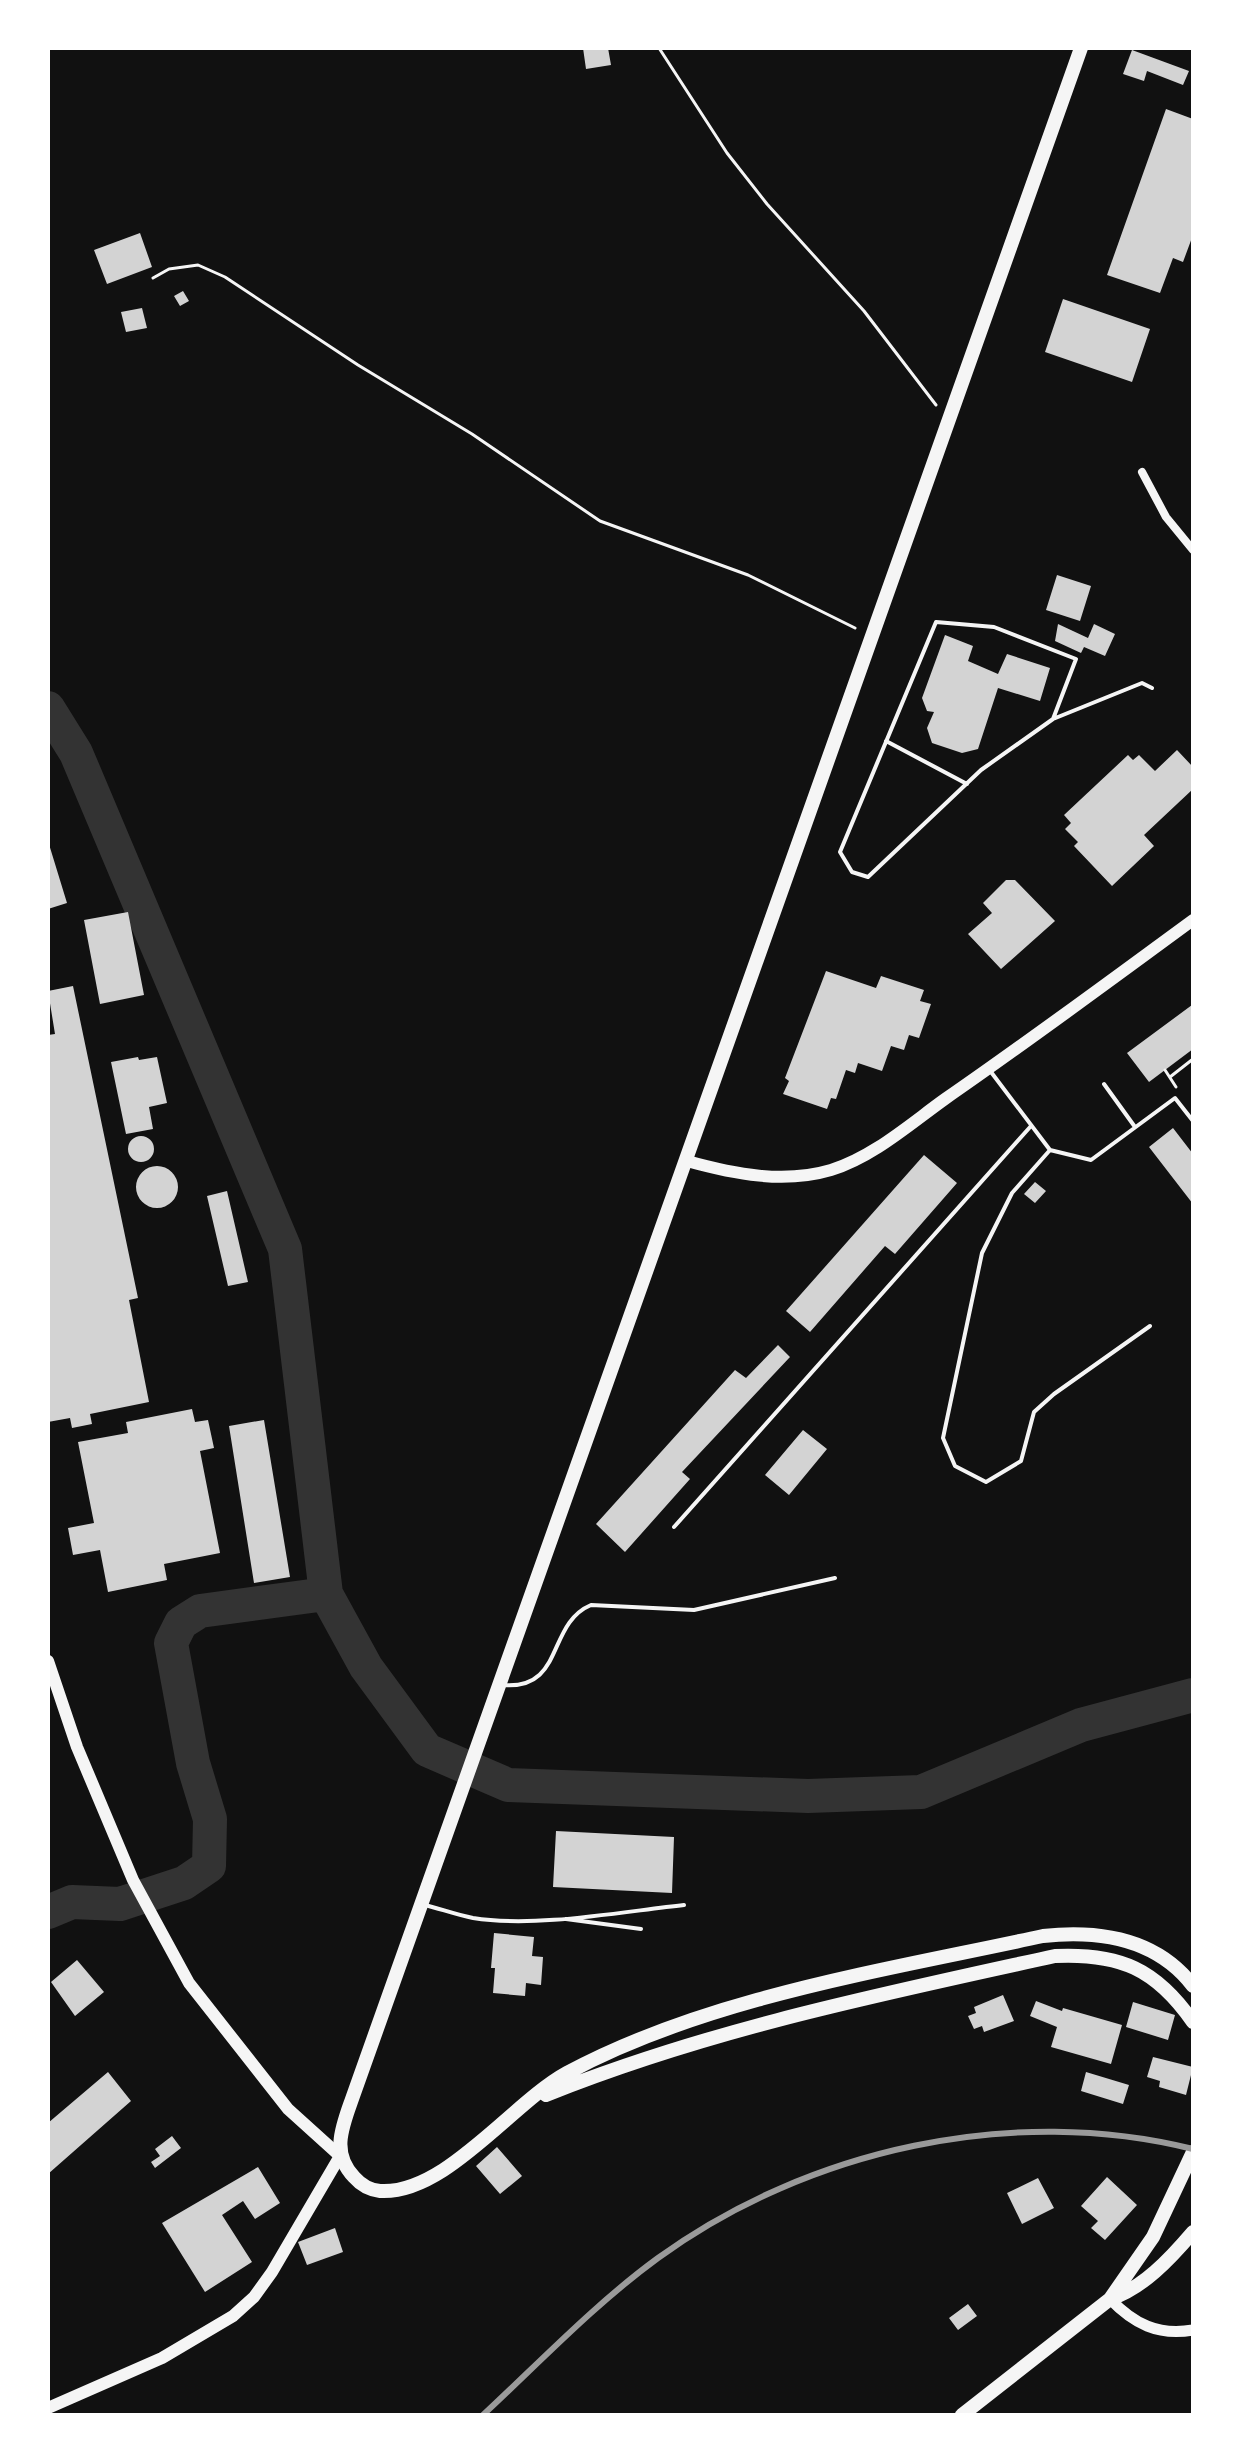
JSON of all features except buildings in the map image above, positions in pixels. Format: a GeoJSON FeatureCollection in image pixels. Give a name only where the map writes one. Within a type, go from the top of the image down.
{"type":"FeatureCollection","features":[{"type":"Feature","properties":{"kind":"main road"},"geometry":{"type":"LineString","coordinates":[[48,2408],[162,2358],[233,2316],[254,2297],[272,2272],[340,2156],[345,2121],[1081,48]]}},
{"type":"Feature","properties":{"kind":"main road"},"geometry":{"type":"LineString","coordinates":[[687,1161],[760,1176],[791,1177],[834,1169],[890,1138],[1193,920]]}},
{"type":"Feature","properties":{"kind":"main road"},"geometry":{"type":"LineString","coordinates":[[48,1661],[77,1747],[133,1880],[189,1983],[288,2109],[340,2156],[356,2180],[374,2190],[415,2184],[443,2169],[565,2074],[678,2024],[729,2008],[1043,1936],[1079,1932],[1127,1941],[1166,1960],[1193,1986]]}},
{"type":"Feature","properties":{"kind":"main road"},"geometry":{"type":"LineString","coordinates":[[530,2101],[659,2053],[761,2022],[1055,1956],[1085,1955],[1138,1968],[1159,1981],[1193,2022]]}},
{"type":"Feature","properties":{"kind":"main road"},"geometry":{"type":"LineString","coordinates":[[962,2415],[1110,2299],[1153,2237],[1183,2179],[1193,2152]]}},
{"type":"Feature","properties":{"kind":"main road"},"geometry":{"type":"LineString","coordinates":[[1110,2299],[1128,2293],[1147,2279],[1193,2232]]}},
{"type":"Feature","properties":{"kind":"street"},"geometry":{"type":"LineString","coordinates":[[1142,472],[1166,517],[1193,550]]}},
{"type":"Feature","properties":{"kind":"street"},"geometry":{"type":"LineString","coordinates":[[1110,2299],[1128,2318],[1153,2330],[1174,2333],[1193,2330]]}},
{"type":"Feature","properties":{"kind":"lane"},"geometry":{"type":"LineString","coordinates":[[1053,719],[1076,659],[994,627],[936,622],[840,852],[852,872],[868,877],[967,784],[1053,719],[1142,683],[1152,688]]}},
{"type":"Feature","properties":{"kind":"lane"},"geometry":{"type":"LineString","coordinates":[[886,741],[967,784]]}},
{"type":"Feature","properties":{"kind":"lane"},"geometry":{"type":"LineString","coordinates":[[989,1069],[1050,1150],[1091,1160],[1175,1098],[1193,1121]]}},
{"type":"Feature","properties":{"kind":"lane"},"geometry":{"type":"LineString","coordinates":[[1104,1084],[1135,1127]]}},
{"type":"Feature","properties":{"kind":"lane"},"geometry":{"type":"LineString","coordinates":[[674,1527],[1031,1126]]}},
{"type":"Feature","properties":{"kind":"lane"},"geometry":{"type":"LineString","coordinates":[[1050,1150],[1012,1193],[982,1253],[943,1438],[955,1466],[986,1482],[1021,1461],[1034,1412],[1054,1394],[1150,1326]]}},
{"type":"Feature","properties":{"kind":"lane"},"geometry":{"type":"LineString","coordinates":[[501,1685],[527,1685],[541,1675],[570,1621],[591,1605],[655,1611],[694,1610],[835,1578]]}},
{"type":"Feature","properties":{"kind":"lane"},"geometry":{"type":"LineString","coordinates":[[423,1904],[475,1918],[559,1919],[641,1929]]}},
{"type":"Feature","properties":{"kind":"lane"},"geometry":{"type":"LineString","coordinates":[[559,1919],[684,1905]]}},
{"type":"Feature","properties":{"kind":"path"},"geometry":{"type":"LineString","coordinates":[[659,48],[743,173],[864,311],[929,399],[951,418]]}},
{"type":"Feature","properties":{"kind":"path"},"geometry":{"type":"LineString","coordinates":[[153,278],[169,269],[198,265],[225,277],[358,365],[472,434],[600,521],[748,575],[873,637]]}},
{"type":"Feature","properties":{"kind":"path"},"geometry":{"type":"LineString","coordinates":[[1170,1077],[1193,1059]]}},
{"type":"Feature","properties":{"kind":"path"},"geometry":{"type":"LineString","coordinates":[[1165,1070],[1177,1088],[1175,1098]]}},
{"type":"Feature","properties":{"kind":"waterway"},"geometry":{"type":"LineString","coordinates":[[48,708],[76,753],[285,1249],[326,1594],[366,1667],[427,1750],[508,1785],[808,1796],[921,1792],[1081,1725],[1193,1695]]}},
{"type":"Feature","properties":{"kind":"waterway"},"geometry":{"type":"LineString","coordinates":[[48,1912],[72,1902],[120,1904],[184,1883],[209,1866],[210,1819],[193,1763],[171,1643],[181,1623],[200,1611],[326,1594]]}},
{"type":"Feature","properties":{"kind":"railway"},"geometry":{"type":"LineString","coordinates":[[483,2415],[590,2314],[658,2258],[717,2220],[780,2189],[846,2164],[914,2146],[984,2135],[1055,2132],[1124,2136],[1193,2149]]}}]}
